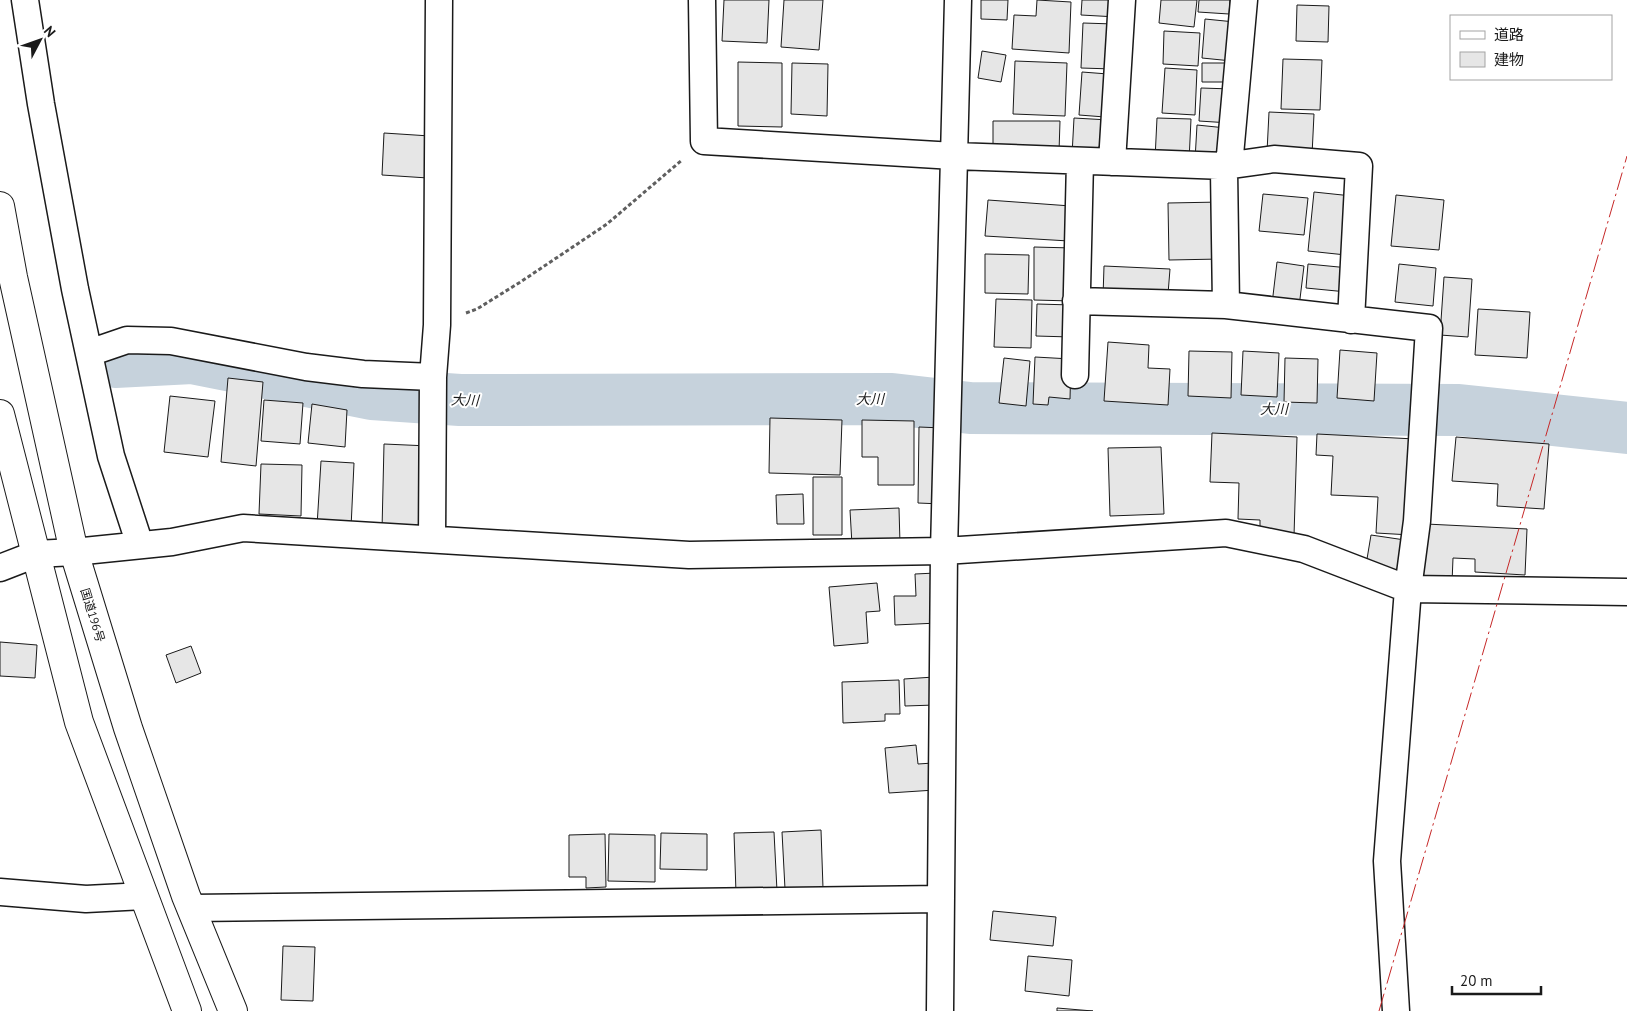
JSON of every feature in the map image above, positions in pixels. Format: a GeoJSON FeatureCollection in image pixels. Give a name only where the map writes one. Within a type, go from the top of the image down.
{"type":"FeatureCollection","features":[{"type":"Feature","properties":{"kind":"highway","name":"国道196号"},"geometry":{"type":"LineString","coordinates":[[0,206],[13,277],[74,552],[128,728],[191,908],[233,1011]]}},
{"type":"Feature","properties":{"kind":"highway"},"geometry":{"type":"LineString","coordinates":[[0,414],[78,722],[187,1011]]}},
{"type":"Feature","properties":{"kind":"street"},"geometry":{"type":"LineString","coordinates":[[25,0],[44,123],[75,289],[111,456],[140,545]]}},
{"type":"Feature","properties":{"kind":"street"},"geometry":{"type":"LineString","coordinates":[[432,539],[433,376],[437,325],[439,0]]}},
{"type":"Feature","properties":{"kind":"street"},"geometry":{"type":"LineString","coordinates":[[702,0],[704,141],[954,156],[1080,161],[1225,166],[1274,159],[1359,166],[1350,320]]}},
{"type":"Feature","properties":{"kind":"street"},"geometry":{"type":"LineString","coordinates":[[940,1011],[944,551],[958,0]]}},
{"type":"Feature","properties":{"kind":"street"},"geometry":{"type":"LineString","coordinates":[[1112,162],[1122,0]]}},
{"type":"Feature","properties":{"kind":"street"},"geometry":{"type":"LineString","coordinates":[[1226,305],[1225,166],[1230,155],[1244,0]]}},
{"type":"Feature","properties":{"kind":"street"},"geometry":{"type":"LineString","coordinates":[[1075,375],[1080,161]]}},
{"type":"Feature","properties":{"kind":"street"},"geometry":{"type":"LineString","coordinates":[[1076,301],[1226,305],[1429,328],[1417,521],[1408,589],[1387,861],[1396,1011]]}},
{"type":"Feature","properties":{"kind":"street"},"geometry":{"type":"LineString","coordinates":[[89,353],[127,340],[171,341],[306,367],[363,374],[433,376]]}},
{"type":"Feature","properties":{"kind":"street"},"geometry":{"type":"LineString","coordinates":[[0,568],[36,554],[172,542],[243,528],[689,555],[944,551],[1226,533],[1304,550],[1408,589],[1627,592]]}},
{"type":"Feature","properties":{"kind":"street"},"geometry":{"type":"LineString","coordinates":[[0,892],[86,899],[144,896]]}},
{"type":"Feature","properties":{"kind":"street"},"geometry":{"type":"LineString","coordinates":[[191,908],[941,899]]}},
{"type":"Feature","properties":{"kind":"path"},"geometry":{"type":"LineString","coordinates":[[437,325],[477,309],[607,224],[704,141]]}},
{"type":"Feature","properties":{"kind":"building"},"geometry":{"type":"Polygon","coordinates":[[[724,0],[769,0],[767,43],[722,41],[724,0]]]}},
{"type":"Feature","properties":{"kind":"building"},"geometry":{"type":"Polygon","coordinates":[[[784,0],[823,0],[819,50],[781,47],[784,0]]]}},
{"type":"Feature","properties":{"kind":"building"},"geometry":{"type":"Polygon","coordinates":[[[981,0],[1008,0],[1007,20],[981,19],[981,0]]]}},
{"type":"Feature","properties":{"kind":"building"},"geometry":{"type":"Polygon","coordinates":[[[1037,0],[1071,2],[1069,53],[1012,49],[1014,15],[1036,16],[1037,0]]]}},
{"type":"Feature","properties":{"kind":"building"},"geometry":{"type":"Polygon","coordinates":[[[1082,0],[1118,0],[1117,17],[1081,15],[1082,0]]]}},
{"type":"Feature","properties":{"kind":"building"},"geometry":{"type":"Polygon","coordinates":[[[1161,0],[1197,0],[1194,27],[1159,23],[1161,0]]]}},
{"type":"Feature","properties":{"kind":"building"},"geometry":{"type":"Polygon","coordinates":[[[1199,0],[1230,0],[1229,14],[1198,12],[1199,0]]]}},
{"type":"Feature","properties":{"kind":"building"},"geometry":{"type":"Polygon","coordinates":[[[1297,5],[1329,6],[1328,42],[1296,41],[1297,5]]]}},
{"type":"Feature","properties":{"kind":"building"},"geometry":{"type":"Polygon","coordinates":[[[1205,19],[1235,22],[1232,61],[1202,58],[1205,19]]]}},
{"type":"Feature","properties":{"kind":"building"},"geometry":{"type":"Polygon","coordinates":[[[1083,23],[1114,24],[1113,69],[1081,68],[1083,23]]]}},
{"type":"Feature","properties":{"kind":"building"},"geometry":{"type":"Polygon","coordinates":[[[1164,31],[1200,33],[1198,66],[1163,64],[1164,31]]]}},
{"type":"Feature","properties":{"kind":"building"},"geometry":{"type":"Polygon","coordinates":[[[982,51],[1006,55],[1001,82],[978,78],[982,51]]]}},
{"type":"Feature","properties":{"kind":"building"},"geometry":{"type":"Polygon","coordinates":[[[1283,59],[1322,60],[1320,110],[1281,109],[1283,59]]]}},
{"type":"Feature","properties":{"kind":"building"},"geometry":{"type":"Polygon","coordinates":[[[1015,61],[1067,63],[1065,116],[1013,114],[1015,61]]]}},
{"type":"Feature","properties":{"kind":"building"},"geometry":{"type":"Polygon","coordinates":[[[738,62],[782,63],[782,127],[738,126],[738,62]]]}},
{"type":"Feature","properties":{"kind":"building"},"geometry":{"type":"Polygon","coordinates":[[[792,63],[828,64],[827,116],[791,114],[792,63]]]}},
{"type":"Feature","properties":{"kind":"building"},"geometry":{"type":"Polygon","coordinates":[[[1202,63],[1232,63],[1231,82],[1202,82],[1202,63]]]}},
{"type":"Feature","properties":{"kind":"building"},"geometry":{"type":"Polygon","coordinates":[[[1165,68],[1197,70],[1195,115],[1162,113],[1165,68]]]}},
{"type":"Feature","properties":{"kind":"building"},"geometry":{"type":"Polygon","coordinates":[[[1082,72],[1108,74],[1105,117],[1079,115],[1082,72]]]}},
{"type":"Feature","properties":{"kind":"building"},"geometry":{"type":"Polygon","coordinates":[[[1201,88],[1232,89],[1230,123],[1199,121],[1201,88]]]}},
{"type":"Feature","properties":{"kind":"building"},"geometry":{"type":"Polygon","coordinates":[[[1269,112],[1314,114],[1312,155],[1267,152],[1269,112]]]}},
{"type":"Feature","properties":{"kind":"building"},"geometry":{"type":"Polygon","coordinates":[[[1074,118],[1109,120],[1107,157],[1072,155],[1074,118]]]}},
{"type":"Feature","properties":{"kind":"building"},"geometry":{"type":"Polygon","coordinates":[[[1157,118],[1191,119],[1189,161],[1155,159],[1157,118]]]}},
{"type":"Feature","properties":{"kind":"building"},"geometry":{"type":"Polygon","coordinates":[[[993,121],[1060,121],[1059,152],[993,152],[993,121]]]}},
{"type":"Feature","properties":{"kind":"building"},"geometry":{"type":"Polygon","coordinates":[[[1197,125],[1226,128],[1224,162],[1195,160],[1197,125]]]}},
{"type":"Feature","properties":{"kind":"building"},"geometry":{"type":"Polygon","coordinates":[[[384,133],[430,136],[428,178],[382,175],[384,133]]]}},
{"type":"Feature","properties":{"kind":"building"},"geometry":{"type":"Polygon","coordinates":[[[1314,192],[1352,196],[1346,255],[1308,251],[1314,192]]]}},
{"type":"Feature","properties":{"kind":"building"},"geometry":{"type":"Polygon","coordinates":[[[1263,194],[1308,198],[1304,235],[1259,231],[1263,194]]]}},
{"type":"Feature","properties":{"kind":"building"},"geometry":{"type":"Polygon","coordinates":[[[1396,195],[1444,200],[1439,250],[1391,246],[1396,195]]]}},
{"type":"Feature","properties":{"kind":"building"},"geometry":{"type":"Polygon","coordinates":[[[988,200],[1071,206],[1069,241],[985,236],[988,200]]]}},
{"type":"Feature","properties":{"kind":"building"},"geometry":{"type":"Polygon","coordinates":[[[1221,202],[1221,259],[1169,260],[1168,203],[1221,202]]]}},
{"type":"Feature","properties":{"kind":"building"},"geometry":{"type":"Polygon","coordinates":[[[1034,247],[1073,248],[1072,301],[1034,300],[1034,247]]]}},
{"type":"Feature","properties":{"kind":"building"},"geometry":{"type":"Polygon","coordinates":[[[985,254],[1029,255],[1028,294],[985,293],[985,254]]]}},
{"type":"Feature","properties":{"kind":"building"},"geometry":{"type":"Polygon","coordinates":[[[1277,262],[1304,266],[1299,307],[1272,304],[1277,262]]]}},
{"type":"Feature","properties":{"kind":"building"},"geometry":{"type":"Polygon","coordinates":[[[1308,264],[1349,268],[1347,292],[1306,288],[1308,264]]]}},
{"type":"Feature","properties":{"kind":"building"},"geometry":{"type":"Polygon","coordinates":[[[1399,264],[1436,268],[1433,306],[1395,302],[1399,264]]]}},
{"type":"Feature","properties":{"kind":"building"},"geometry":{"type":"Polygon","coordinates":[[[1104,266],[1170,269],[1168,294],[1103,297],[1104,266]]]}},
{"type":"Feature","properties":{"kind":"building"},"geometry":{"type":"Polygon","coordinates":[[[1444,277],[1472,279],[1468,337],[1440,335],[1444,277]]]}},
{"type":"Feature","properties":{"kind":"building"},"geometry":{"type":"Polygon","coordinates":[[[996,299],[1032,300],[1031,348],[994,347],[996,299]]]}},
{"type":"Feature","properties":{"kind":"building"},"geometry":{"type":"Polygon","coordinates":[[[1037,304],[1072,305],[1071,337],[1036,336],[1037,304]]]}},
{"type":"Feature","properties":{"kind":"building"},"geometry":{"type":"Polygon","coordinates":[[[1478,309],[1530,312],[1527,358],[1475,355],[1478,309]]]}},
{"type":"Feature","properties":{"kind":"building"},"geometry":{"type":"Polygon","coordinates":[[[1108,342],[1149,345],[1148,368],[1170,369],[1168,405],[1104,401],[1108,342]]]}},
{"type":"Feature","properties":{"kind":"building"},"geometry":{"type":"Polygon","coordinates":[[[1340,350],[1377,353],[1374,401],[1337,398],[1340,350]]]}},
{"type":"Feature","properties":{"kind":"building"},"geometry":{"type":"Polygon","coordinates":[[[1189,351],[1232,352],[1231,398],[1188,396],[1189,351]]]}},
{"type":"Feature","properties":{"kind":"building"},"geometry":{"type":"Polygon","coordinates":[[[1243,351],[1279,353],[1277,397],[1241,395],[1243,351]]]}},
{"type":"Feature","properties":{"kind":"building"},"geometry":{"type":"Polygon","coordinates":[[[1035,357],[1071,359],[1070,399],[1049,397],[1048,405],[1033,404],[1035,357]]]}},
{"type":"Feature","properties":{"kind":"building"},"geometry":{"type":"Polygon","coordinates":[[[1004,358],[1030,361],[1026,406],[999,403],[1004,358]]]}},
{"type":"Feature","properties":{"kind":"building"},"geometry":{"type":"Polygon","coordinates":[[[1285,358],[1318,359],[1317,403],[1284,402],[1285,358]]]}},
{"type":"Feature","properties":{"kind":"building"},"geometry":{"type":"Polygon","coordinates":[[[228,378],[263,382],[256,466],[221,462],[228,378]]]}},
{"type":"Feature","properties":{"kind":"building"},"geometry":{"type":"Polygon","coordinates":[[[170,396],[215,401],[208,457],[164,452],[170,396]]]}},
{"type":"Feature","properties":{"kind":"building"},"geometry":{"type":"Polygon","coordinates":[[[264,400],[303,403],[300,444],[261,441],[264,400]]]}},
{"type":"Feature","properties":{"kind":"building"},"geometry":{"type":"Polygon","coordinates":[[[312,404],[347,410],[345,447],[308,443],[312,404]]]}},
{"type":"Feature","properties":{"kind":"building"},"geometry":{"type":"Polygon","coordinates":[[[770,418],[842,420],[840,475],[769,473],[770,418]]]}},
{"type":"Feature","properties":{"kind":"building"},"geometry":{"type":"Polygon","coordinates":[[[862,420],[914,421],[914,485],[878,485],[878,457],[862,457],[862,420]]]}},
{"type":"Feature","properties":{"kind":"building"},"geometry":{"type":"Polygon","coordinates":[[[919,427],[943,428],[942,504],[918,503],[919,427]]]}},
{"type":"Feature","properties":{"kind":"building"},"geometry":{"type":"Polygon","coordinates":[[[1212,433],[1297,437],[1294,536],[1260,535],[1260,520],[1238,519],[1239,483],[1210,482],[1212,433]]]}},
{"type":"Feature","properties":{"kind":"building"},"geometry":{"type":"Polygon","coordinates":[[[1317,434],[1415,439],[1411,535],[1376,533],[1378,497],[1331,495],[1333,456],[1316,455],[1317,434]]]}},
{"type":"Feature","properties":{"kind":"building"},"geometry":{"type":"Polygon","coordinates":[[[1456,437],[1549,444],[1544,509],[1497,506],[1498,484],[1452,481],[1456,437]]]}},
{"type":"Feature","properties":{"kind":"building"},"geometry":{"type":"Polygon","coordinates":[[[384,444],[429,446],[427,531],[382,530],[384,444]]]}},
{"type":"Feature","properties":{"kind":"building"},"geometry":{"type":"Polygon","coordinates":[[[1161,447],[1164,514],[1110,516],[1108,448],[1161,447]]]}},
{"type":"Feature","properties":{"kind":"building"},"geometry":{"type":"Polygon","coordinates":[[[321,461],[354,463],[351,528],[317,526],[321,461]]]}},
{"type":"Feature","properties":{"kind":"building"},"geometry":{"type":"Polygon","coordinates":[[[261,464],[302,465],[301,516],[259,514],[261,464]]]}},
{"type":"Feature","properties":{"kind":"building"},"geometry":{"type":"Polygon","coordinates":[[[813,477],[842,477],[842,535],[813,535],[813,477]]]}},
{"type":"Feature","properties":{"kind":"building"},"geometry":{"type":"Polygon","coordinates":[[[803,494],[804,524],[777,524],[776,495],[803,494]]]}},
{"type":"Feature","properties":{"kind":"building"},"geometry":{"type":"Polygon","coordinates":[[[899,508],[900,544],[852,545],[850,510],[899,508]]]}},
{"type":"Feature","properties":{"kind":"building"},"geometry":{"type":"Polygon","coordinates":[[[1426,524],[1527,529],[1525,575],[1475,572],[1475,559],[1453,558],[1452,583],[1418,581],[1426,524]]]}},
{"type":"Feature","properties":{"kind":"building"},"geometry":{"type":"Polygon","coordinates":[[[1371,535],[1405,540],[1400,576],[1365,571],[1371,535]]]}},
{"type":"Feature","properties":{"kind":"building"},"geometry":{"type":"Polygon","coordinates":[[[936,573],[938,623],[895,625],[894,596],[916,596],[915,574],[936,573]]]}},
{"type":"Feature","properties":{"kind":"building"},"geometry":{"type":"Polygon","coordinates":[[[877,583],[880,611],[866,612],[868,643],[834,646],[829,587],[877,583]]]}},
{"type":"Feature","properties":{"kind":"building"},"geometry":{"type":"Polygon","coordinates":[[[0,642],[37,645],[35,678],[0,676],[0,642]]]}},
{"type":"Feature","properties":{"kind":"building"},"geometry":{"type":"Polygon","coordinates":[[[191,646],[201,673],[176,683],[166,655],[191,646]]]}},
{"type":"Feature","properties":{"kind":"building"},"geometry":{"type":"Polygon","coordinates":[[[934,677],[935,705],[905,706],[904,679],[934,677]]]}},
{"type":"Feature","properties":{"kind":"building"},"geometry":{"type":"Polygon","coordinates":[[[899,680],[900,714],[885,714],[885,721],[843,723],[842,682],[899,680]]]}},
{"type":"Feature","properties":{"kind":"building"},"geometry":{"type":"Polygon","coordinates":[[[916,745],[918,764],[933,763],[935,790],[889,793],[885,748],[916,745]]]}},
{"type":"Feature","properties":{"kind":"building"},"geometry":{"type":"Polygon","coordinates":[[[821,830],[823,888],[785,889],[782,832],[821,830]]]}},
{"type":"Feature","properties":{"kind":"building"},"geometry":{"type":"Polygon","coordinates":[[[774,832],[777,891],[736,893],[734,833],[774,832]]]}},
{"type":"Feature","properties":{"kind":"building"},"geometry":{"type":"Polygon","coordinates":[[[661,833],[707,834],[707,870],[660,869],[661,833]]]}},
{"type":"Feature","properties":{"kind":"building"},"geometry":{"type":"Polygon","coordinates":[[[605,834],[606,887],[586,888],[586,877],[569,877],[569,835],[605,834]]]}},
{"type":"Feature","properties":{"kind":"building"},"geometry":{"type":"Polygon","coordinates":[[[609,834],[655,835],[655,882],[608,881],[609,834]]]}},
{"type":"Feature","properties":{"kind":"building"},"geometry":{"type":"Polygon","coordinates":[[[993,911],[1056,917],[1053,946],[990,940],[993,911]]]}},
{"type":"Feature","properties":{"kind":"building"},"geometry":{"type":"Polygon","coordinates":[[[283,946],[315,947],[313,1001],[281,1000],[283,946]]]}},
{"type":"Feature","properties":{"kind":"building"},"geometry":{"type":"Polygon","coordinates":[[[1028,956],[1072,960],[1069,996],[1025,991],[1028,956]]]}},
{"type":"Feature","properties":{"kind":"building"},"geometry":{"type":"Polygon","coordinates":[[[1057,1008],[1093,1011],[1057,1011],[1057,1008]]]}},
{"type":"Feature","properties":{"kind":"waterway","name":"大川"},"geometry":{"type":"LineString","coordinates":[[115,362],[192,358],[372,394],[460,400],[892,399],[970,408],[1459,410],[1627,428]]}},
{"type":"Feature","properties":{"kind":"power"},"geometry":{"type":"LineString","coordinates":[[1379,1011],[1627,156]]}}]}
